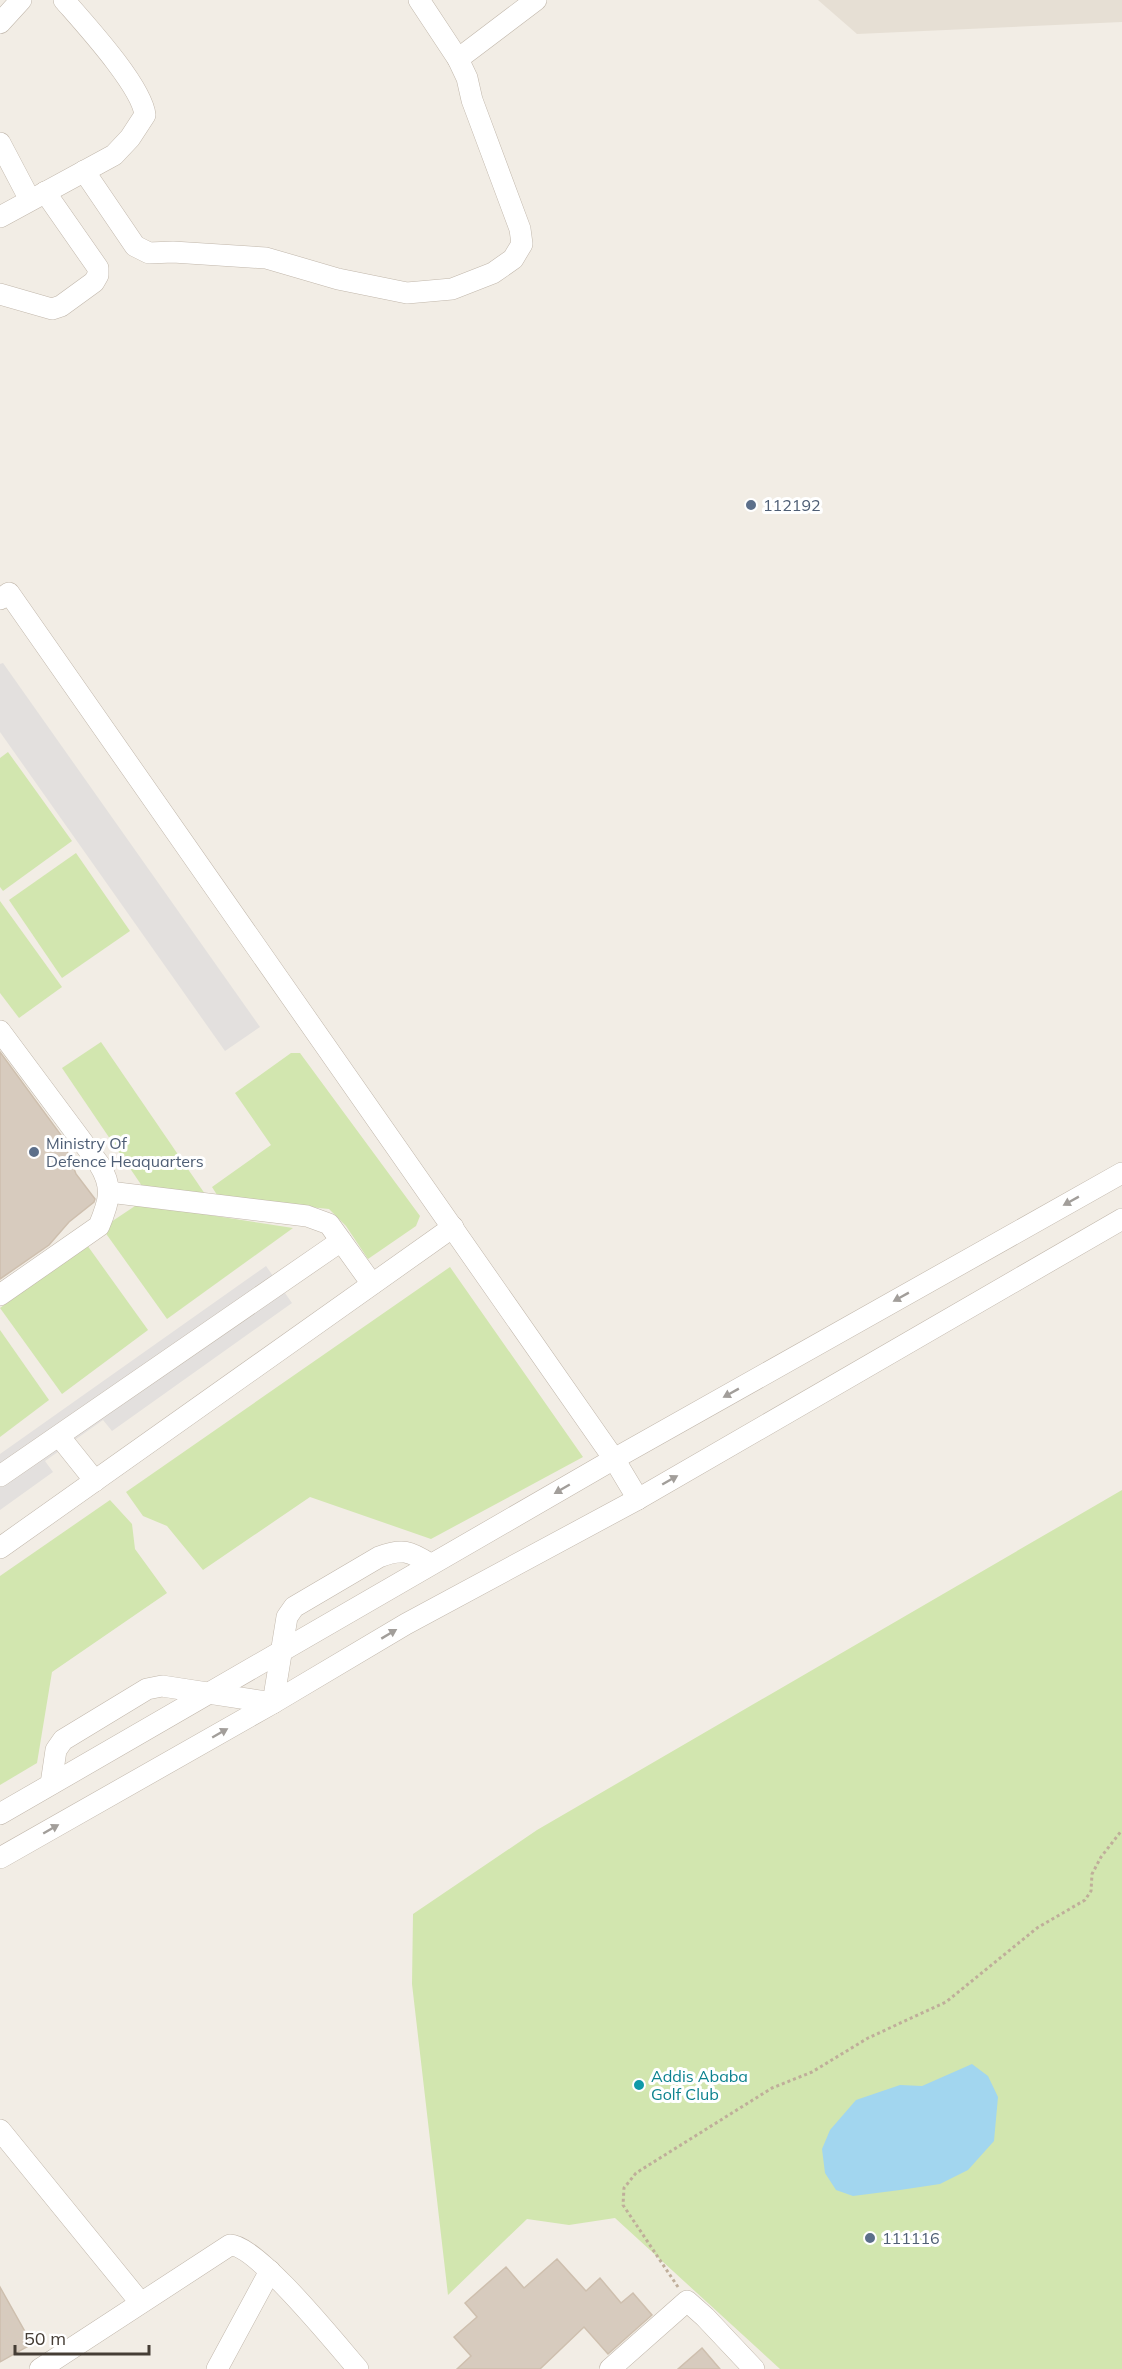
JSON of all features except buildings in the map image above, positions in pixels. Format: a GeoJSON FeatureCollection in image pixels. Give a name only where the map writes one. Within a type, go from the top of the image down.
{"type":"FeatureCollection","features":[{"type":"Feature","properties":{"kind":"lane"},"geometry":{"type":"LineString","coordinates":[[0,23],[21,0]]}},
{"type":"Feature","properties":{"kind":"lane"},"geometry":{"type":"LineString","coordinates":[[0,217],[114,155],[144,119],[145,111],[116,61],[64,0]]}},
{"type":"Feature","properties":{"kind":"lane"},"geometry":{"type":"LineString","coordinates":[[84,171],[135,246],[149,254],[173,252],[266,258],[338,279],[407,293],[452,289],[493,273],[513,259],[522,244],[520,229],[472,100],[467,78],[458,59],[419,0]]}},
{"type":"Feature","properties":{"kind":"lane"},"geometry":{"type":"LineString","coordinates":[[458,59],[536,0]]}},
{"type":"Feature","properties":{"kind":"lane"},"geometry":{"type":"LineString","coordinates":[[0,143],[38,196],[98,267],[98,275],[94,282],[60,306],[52,309],[0,294]]}},
{"type":"Feature","properties":{"kind":"lane"},"geometry":{"type":"LineString","coordinates":[[3,591],[453,1227],[614,1459],[638,1499]]}},
{"type":"Feature","properties":{"kind":"lane"},"geometry":{"type":"LineString","coordinates":[[0,1031],[99,1164],[106,1176],[109,1192],[99,1226],[0,1295]]}},
{"type":"Feature","properties":{"kind":"lane"},"geometry":{"type":"LineString","coordinates":[[0,1814],[430,1564],[1122,1173]]}},
{"type":"Feature","properties":{"kind":"lane"},"geometry":{"type":"LineString","coordinates":[[109,1192],[307,1216],[329,1224],[372,1284]]}},
{"type":"Feature","properties":{"kind":"lane"},"geometry":{"type":"LineString","coordinates":[[0,1858],[273,1703],[406,1624],[638,1499],[1122,1219]]}},
{"type":"Feature","properties":{"kind":"lane"},"geometry":{"type":"LineString","coordinates":[[0,1548],[453,1227]]}},
{"type":"Feature","properties":{"kind":"lane"},"geometry":{"type":"LineString","coordinates":[[0,1476],[341,1240]]}},
{"type":"Feature","properties":{"kind":"lane"},"geometry":{"type":"LineString","coordinates":[[58,1436],[95,1481]]}},
{"type":"Feature","properties":{"kind":"lane"},"geometry":{"type":"LineString","coordinates":[[273,1703],[287,1617],[294,1607],[393,1551],[408,1551],[430,1564]]}},
{"type":"Feature","properties":{"kind":"lane"},"geometry":{"type":"LineString","coordinates":[[51,1784],[56,1750],[63,1740],[147,1689],[162,1686],[273,1703]]}},
{"type":"Feature","properties":{"kind":"lane"},"geometry":{"type":"LineString","coordinates":[[0,2130],[140,2302]]}},
{"type":"Feature","properties":{"kind":"lane"},"geometry":{"type":"LineString","coordinates":[[40,2369],[230,2245],[243,2249],[270,2271],[358,2369]]}},
{"type":"Feature","properties":{"kind":"lane"},"geometry":{"type":"LineString","coordinates":[[217,2369],[270,2271]]}},
{"type":"Feature","properties":{"kind":"lane"},"geometry":{"type":"LineString","coordinates":[[610,2369],[687,2301],[754,2369]]}},
{"type":"Feature","properties":{"kind":"path"},"geometry":{"type":"LineString","coordinates":[[687,2301],[623,2205],[624,2188],[636,2173],[772,2088],[812,2072],[868,2038],[946,2002],[1037,1928],[1085,1900],[1090,1891],[1092,1874],[1101,1857],[1122,1830]]}},
{"type":"Feature","properties":{"kind":"shaded area"},"geometry":{"type":"Polygon","coordinates":[[[818,0],[1122,0],[1122,22],[857,34],[818,0]]]}},
{"type":"Feature","properties":{"kind":"shaded area"},"geometry":{"type":"Polygon","coordinates":[[[3,663],[260,1027],[225,1051],[0,732],[0,664],[3,663]]]}},
{"type":"Feature","properties":{"kind":"shaded area"},"geometry":{"type":"Polygon","coordinates":[[[266,1266],[292,1303],[112,1431],[103,1420],[45,1461],[53,1472],[0,1510],[0,1454],[266,1266]]]}},
{"type":"Feature","properties":{"kind":"green space"},"geometry":{"type":"Polygon","coordinates":[[[8,752],[72,841],[3,891],[0,887],[0,758],[8,752]]]}},
{"type":"Feature","properties":{"kind":"green space"},"geometry":{"type":"Polygon","coordinates":[[[76,853],[130,931],[62,978],[9,900],[76,853]]]}},
{"type":"Feature","properties":{"kind":"green space"},"geometry":{"type":"Polygon","coordinates":[[[0,901],[62,987],[19,1018],[0,993],[0,901]]]}},
{"type":"Feature","properties":{"kind":"green space"},"geometry":{"type":"Polygon","coordinates":[[[101,1042],[205,1194],[142,1186],[62,1068],[101,1042]]]}},
{"type":"Feature","properties":{"kind":"green space"},"geometry":{"type":"Polygon","coordinates":[[[291,1053],[300,1053],[420,1216],[416,1226],[368,1259],[346,1226],[329,1209],[219,1198],[212,1187],[271,1145],[235,1093],[291,1053]]]}},
{"type":"Feature","properties":{"kind":"green space"},"geometry":{"type":"Polygon","coordinates":[[[138,1204],[293,1228],[167,1319],[102,1228],[138,1204]]]}},
{"type":"Feature","properties":{"kind":"green space"},"geometry":{"type":"Polygon","coordinates":[[[87,1245],[148,1330],[62,1394],[0,1308],[87,1245]]]}},
{"type":"Feature","properties":{"kind":"green space"},"geometry":{"type":"Polygon","coordinates":[[[450,1267],[583,1457],[431,1539],[310,1497],[203,1570],[167,1526],[143,1516],[126,1492],[450,1267]]]}},
{"type":"Feature","properties":{"kind":"green space"},"geometry":{"type":"Polygon","coordinates":[[[0,1330],[49,1400],[0,1437],[0,1330]]]}},
{"type":"Feature","properties":{"kind":"green space","name":"Addis Ababa Golf Club"},"geometry":{"type":"Polygon","coordinates":[[[1122,1490],[1122,2369],[780,2369],[615,2218],[569,2225],[527,2219],[448,2295],[412,1984],[413,1914],[537,1830],[1122,1490]]]}},
{"type":"Feature","properties":{"kind":"green space"},"geometry":{"type":"Polygon","coordinates":[[[110,1500],[132,1524],[135,1549],[167,1593],[52,1672],[37,1763],[0,1785],[0,1576],[110,1500]]]}},
{"type":"Feature","properties":{"kind":"water"},"geometry":{"type":"Polygon","coordinates":[[[972,2064],[988,2076],[998,2097],[994,2141],[968,2170],[940,2184],[853,2196],[836,2190],[825,2173],[822,2149],[830,2130],[856,2100],[900,2085],[922,2086],[972,2064]]]}},
{"type":"Feature","properties":{"kind":"place","name":"112192"},"geometry":{"type":"Point","coordinates":[751,505]}},
{"type":"Feature","properties":{"kind":"place","name":"Ministry Of Defence Heaquarters"},"geometry":{"type":"Point","coordinates":[34,1152]}},
{"type":"Feature","properties":{"kind":"place","name":"Addis Ababa Golf Club"},"geometry":{"type":"Point","coordinates":[639,2085]}},
{"type":"Feature","properties":{"kind":"place","name":"111116"},"geometry":{"type":"Point","coordinates":[870,2238]}}]}
